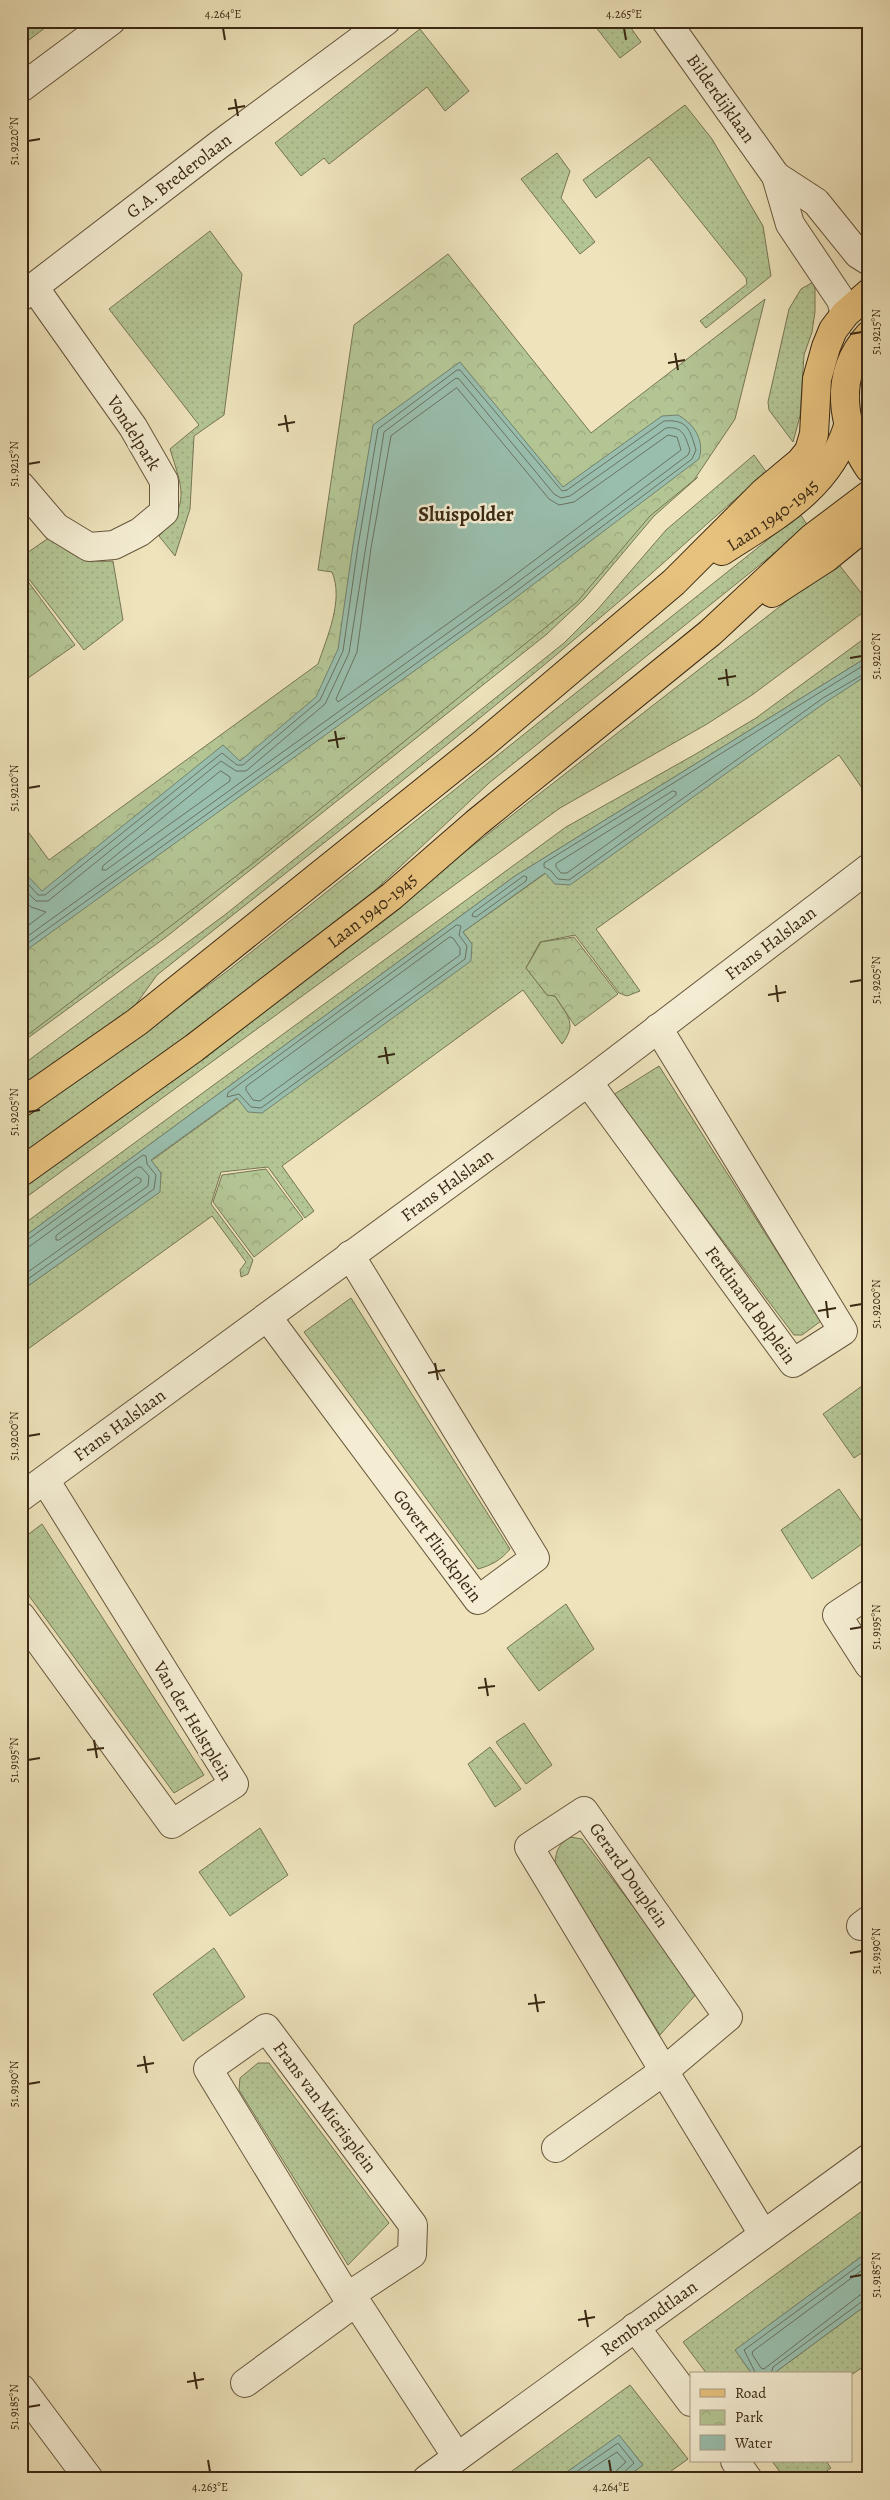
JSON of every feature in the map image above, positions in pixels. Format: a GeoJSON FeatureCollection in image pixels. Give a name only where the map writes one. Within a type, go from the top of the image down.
{"type":"FeatureCollection","features":[{"type":"Feature","properties":{"kind":"main road","name":"Laan 1940-1945"},"geometry":{"type":"LineString","coordinates":[[21,1103],[137,1022],[483,744],[674,582],[764,492],[800,462],[812,443],[817,379],[822,357],[833,330],[845,314],[869,293]]}},
{"type":"Feature","properties":{"kind":"main road"},"geometry":{"type":"LineString","coordinates":[[845,314],[852,359]]}},
{"type":"Feature","properties":{"kind":"main road"},"geometry":{"type":"LineString","coordinates":[[869,335],[852,359],[844,392],[844,409],[848,426],[869,468]]}},
{"type":"Feature","properties":{"kind":"main road","name":"Laan 1940-1945"},"geometry":{"type":"LineString","coordinates":[[674,582],[780,513],[817,483],[839,450],[848,426]]}},
{"type":"Feature","properties":{"kind":"main road","name":"Laan 1940-1945"},"geometry":{"type":"LineString","coordinates":[[21,1172],[194,1048],[392,896],[476,824],[710,633],[812,538],[869,495]]}},
{"type":"Feature","properties":{"kind":"main road","name":"Laan 1940-1945"},"geometry":{"type":"LineString","coordinates":[[710,633],[826,558],[869,522]]}},
{"type":"Feature","properties":{"kind":"street","name":"G.A. Brederolaan"},"geometry":{"type":"LineString","coordinates":[[28,292],[220,144],[386,21]]}},
{"type":"Feature","properties":{"kind":"street","name":"Bilderdijklaan"},"geometry":{"type":"LineString","coordinates":[[666,21],[776,176],[790,224],[841,300],[845,314]]}},
{"type":"Feature","properties":{"kind":"street"},"geometry":{"type":"LineString","coordinates":[[21,88],[94,26]]}},
{"type":"Feature","properties":{"kind":"street","name":"Bilderdijklaan"},"geometry":{"type":"LineString","coordinates":[[776,176],[816,202],[858,254],[869,261]]}},
{"type":"Feature","properties":{"kind":"street","name":"Vondelpark"},"geometry":{"type":"LineString","coordinates":[[21,486],[56,527],[89,547],[114,545],[140,532],[164,512],[164,481],[133,427],[28,292]]}},
{"type":"Feature","properties":{"kind":"street","name":"Frans Halslaan"},"geometry":{"type":"LineString","coordinates":[[21,1497],[588,1082],[869,868]]}},
{"type":"Feature","properties":{"kind":"street","name":"Ferdinand Bolplein"},"geometry":{"type":"LineString","coordinates":[[588,1082],[793,1363],[843,1331],[658,1028]]}},
{"type":"Feature","properties":{"kind":"street","name":"Govert Flinckplein"},"geometry":{"type":"LineString","coordinates":[[268,1318],[478,1600],[535,1558],[350,1255]]}},
{"type":"Feature","properties":{"kind":"street","name":"Van der Helstplein"},"geometry":{"type":"LineString","coordinates":[[21,1616],[172,1824],[234,1784],[45,1480]]}},
{"type":"Feature","properties":{"kind":"street"},"geometry":{"type":"LineString","coordinates":[[869,1594],[837,1615],[869,1665]]}},
{"type":"Feature","properties":{"kind":"street","name":"Gerard Douplein"},"geometry":{"type":"LineString","coordinates":[[556,2148],[664,2071],[728,2017],[584,1811],[528,1848],[664,2071],[763,2234]]}},
{"type":"Feature","properties":{"kind":"street","name":"Frans van Mierisplein"},"geometry":{"type":"LineString","coordinates":[[245,2383],[352,2300],[412,2254],[413,2225],[266,2028],[208,2069],[352,2300],[456,2457]]}},
{"type":"Feature","properties":{"kind":"street","name":"Rembrandtlaan"},"geometry":{"type":"LineString","coordinates":[[427,2479],[869,2158]]}},
{"type":"Feature","properties":{"kind":"street"},"geometry":{"type":"LineString","coordinates":[[635,2327],[690,2401]]}},
{"type":"Feature","properties":{"kind":"street"},"geometry":{"type":"LineString","coordinates":[[22,2392],[89,2479]]}},
{"type":"Feature","properties":{"kind":"street"},"geometry":{"type":"LineString","coordinates":[[736,2462],[748,2479]]}},
{"type":"Feature","properties":{"kind":"green space"},"geometry":{"type":"Polygon","coordinates":[[[21,21],[54,21],[21,46],[21,21]]]}},
{"type":"Feature","properties":{"kind":"green space"},"geometry":{"type":"Polygon","coordinates":[[[591,21],[626,21],[641,42],[620,58],[591,21]]]}},
{"type":"Feature","properties":{"kind":"green space"},"geometry":{"type":"Polygon","coordinates":[[[420,29],[469,91],[445,111],[427,87],[329,164],[324,158],[301,176],[275,143],[420,29]]]}},
{"type":"Feature","properties":{"kind":"green space"},"geometry":{"type":"Polygon","coordinates":[[[685,105],[712,139],[763,226],[771,276],[706,328],[700,321],[747,284],[746,278],[649,157],[596,198],[583,180],[685,105]]]}},
{"type":"Feature","properties":{"kind":"green space"},"geometry":{"type":"Polygon","coordinates":[[[557,153],[570,171],[561,198],[595,242],[580,254],[521,179],[557,153]]]}},
{"type":"Feature","properties":{"kind":"green space"},"geometry":{"type":"Polygon","coordinates":[[[210,231],[242,274],[224,415],[194,436],[190,509],[175,556],[159,536],[169,525],[180,505],[180,485],[170,449],[199,425],[109,309],[210,231]]]}},
{"type":"Feature","properties":{"kind":"green space"},"geometry":{"type":"Polygon","coordinates":[[[448,254],[591,433],[765,299],[735,419],[694,480],[650,516],[577,602],[256,861],[21,1040],[21,822],[49,860],[318,664],[330,630],[335,606],[336,594],[332,572],[318,570],[354,325],[448,254]]]}},
{"type":"Feature","properties":{"kind":"green space"},"geometry":{"type":"Polygon","coordinates":[[[815,281],[815,312],[812,332],[804,355],[800,416],[793,442],[769,410],[768,402],[789,309],[801,289],[815,281]]]}},
{"type":"Feature","properties":{"kind":"green space"},"geometry":{"type":"Polygon","coordinates":[[[754,455],[767,473],[628,594],[441,750],[157,975],[129,1014],[21,1090],[21,1066],[226,914],[564,643],[598,609],[666,530],[754,455]]]}},
{"type":"Feature","properties":{"kind":"green space"},"geometry":{"type":"Polygon","coordinates":[[[698,477],[654,516],[584,599],[547,634],[166,937],[21,1043],[21,1008],[630,526],[698,477]]]}},
{"type":"Feature","properties":{"kind":"green space"},"geometry":{"type":"Polygon","coordinates":[[[800,514],[808,526],[489,783],[349,915],[21,1159],[21,1117],[104,1062],[230,969],[800,514]]]}},
{"type":"Feature","properties":{"kind":"green space"},"geometry":{"type":"Polygon","coordinates":[[[50,537],[78,557],[94,561],[113,561],[123,620],[84,650],[21,569],[21,557],[50,537]]]}},
{"type":"Feature","properties":{"kind":"green space"},"geometry":{"type":"Polygon","coordinates":[[[837,562],[869,603],[869,608],[752,695],[707,724],[560,808],[21,1201],[21,1187],[321,964],[837,562]]]}},
{"type":"Feature","properties":{"kind":"green space"},"geometry":{"type":"Polygon","coordinates":[[[21,572],[75,645],[21,683],[21,572]]]}},
{"type":"Feature","properties":{"kind":"green space"},"geometry":{"type":"Polygon","coordinates":[[[869,635],[869,656],[515,876],[21,1239],[21,1226],[566,827],[756,718],[869,635]]]}},
{"type":"Feature","properties":{"kind":"green space"},"geometry":{"type":"Polygon","coordinates":[[[869,674],[869,735],[863,740],[869,749],[869,798],[839,755],[596,929],[640,991],[627,996],[619,993],[575,935],[540,942],[526,968],[547,995],[555,996],[567,1014],[570,1025],[567,1037],[562,1044],[523,990],[282,1166],[314,1211],[305,1218],[268,1167],[221,1172],[211,1204],[253,1260],[248,1274],[241,1277],[240,1270],[246,1262],[212,1216],[21,1354],[21,1291],[159,1192],[161,1173],[151,1161],[238,1098],[472,944],[463,932],[546,873],[869,674]]]}},
{"type":"Feature","properties":{"kind":"green space"},"geometry":{"type":"Polygon","coordinates":[[[574,937],[618,994],[575,1026],[555,996],[547,995],[526,968],[541,942],[574,937]]]}},
{"type":"Feature","properties":{"kind":"green space"},"geometry":{"type":"Polygon","coordinates":[[[659,1066],[821,1321],[802,1335],[794,1335],[613,1095],[659,1066]]]}},
{"type":"Feature","properties":{"kind":"green space"},"geometry":{"type":"Polygon","coordinates":[[[266,1169],[303,1219],[254,1257],[213,1202],[222,1175],[266,1169]]]}},
{"type":"Feature","properties":{"kind":"green space"},"geometry":{"type":"Polygon","coordinates":[[[351,1298],[510,1549],[492,1564],[478,1569],[304,1332],[351,1298]]]}},
{"type":"Feature","properties":{"kind":"green space"},"geometry":{"type":"Polygon","coordinates":[[[869,1381],[869,1448],[854,1458],[823,1414],[869,1381]]]}},
{"type":"Feature","properties":{"kind":"green space"},"geometry":{"type":"Polygon","coordinates":[[[839,1489],[869,1532],[869,1539],[812,1579],[781,1530],[839,1489]]]}},
{"type":"Feature","properties":{"kind":"green space"},"geometry":{"type":"Polygon","coordinates":[[[42,1524],[204,1775],[174,1793],[21,1585],[21,1540],[42,1524]]]}},
{"type":"Feature","properties":{"kind":"green space"},"geometry":{"type":"Polygon","coordinates":[[[566,1604],[594,1649],[539,1691],[507,1648],[566,1604]]]}},
{"type":"Feature","properties":{"kind":"green space"},"geometry":{"type":"Polygon","coordinates":[[[524,1723],[552,1765],[526,1784],[496,1742],[524,1723]]]}},
{"type":"Feature","properties":{"kind":"green space"},"geometry":{"type":"Polygon","coordinates":[[[490,1747],[521,1789],[495,1807],[468,1764],[490,1747]]]}},
{"type":"Feature","properties":{"kind":"green space"},"geometry":{"type":"Polygon","coordinates":[[[260,1828],[288,1875],[230,1916],[199,1872],[260,1828]]]}},
{"type":"Feature","properties":{"kind":"green space"},"geometry":{"type":"Polygon","coordinates":[[[570,1837],[582,1839],[698,1992],[660,2035],[555,1863],[559,1848],[570,1837]]]}},
{"type":"Feature","properties":{"kind":"green space"},"geometry":{"type":"Polygon","coordinates":[[[214,1948],[245,1997],[183,2041],[153,1994],[214,1948]]]}},
{"type":"Feature","properties":{"kind":"green space"},"geometry":{"type":"Polygon","coordinates":[[[258,2063],[269,2063],[389,2223],[348,2265],[239,2090],[240,2078],[258,2063]]]}},
{"type":"Feature","properties":{"kind":"green space"},"geometry":{"type":"Polygon","coordinates":[[[869,2206],[869,2251],[736,2350],[751,2372],[706,2372],[683,2342],[869,2206]]]}},
{"type":"Feature","properties":{"kind":"green space"},"geometry":{"type":"Polygon","coordinates":[[[869,2303],[869,2363],[852,2374],[852,2372],[776,2372],[869,2303]]]}},
{"type":"Feature","properties":{"kind":"green space"},"geometry":{"type":"Polygon","coordinates":[[[630,2385],[688,2459],[660,2479],[624,2479],[643,2465],[619,2436],[557,2479],[501,2479],[630,2385]]]}},
{"type":"Feature","properties":{"kind":"green space"},"geometry":{"type":"Polygon","coordinates":[[[773,2462],[827,2462],[831,2468],[815,2479],[785,2479],[773,2462]]]}},
{"type":"Feature","properties":{"kind":"water"},"geometry":{"type":"Polygon","coordinates":[[[460,362],[563,487],[662,416],[678,415],[689,423],[697,433],[701,445],[699,459],[510,602],[21,954],[21,869],[42,891],[223,745],[240,761],[316,697],[338,649],[373,425],[460,362]]]}},
{"type":"Feature","properties":{"kind":"water"},"geometry":{"type":"Polygon","coordinates":[[[869,656],[869,674],[826,702],[570,885],[555,884],[545,873],[463,932],[472,944],[471,961],[262,1113],[248,1112],[237,1098],[151,1160],[161,1173],[160,1192],[21,1291],[21,1239],[515,876],[869,656]]]}},
{"type":"Feature","properties":{"kind":"water"},"geometry":{"type":"Polygon","coordinates":[[[869,2251],[869,2303],[776,2372],[751,2372],[735,2350],[869,2251]]]}},
{"type":"Feature","properties":{"kind":"water"},"geometry":{"type":"Polygon","coordinates":[[[619,2435],[643,2465],[624,2479],[557,2479],[619,2435]]]}},
{"type":"Feature","properties":{"kind":"district","name":"Sluispolder"},"geometry":{"type":"Point","coordinates":[466,514]}}]}
